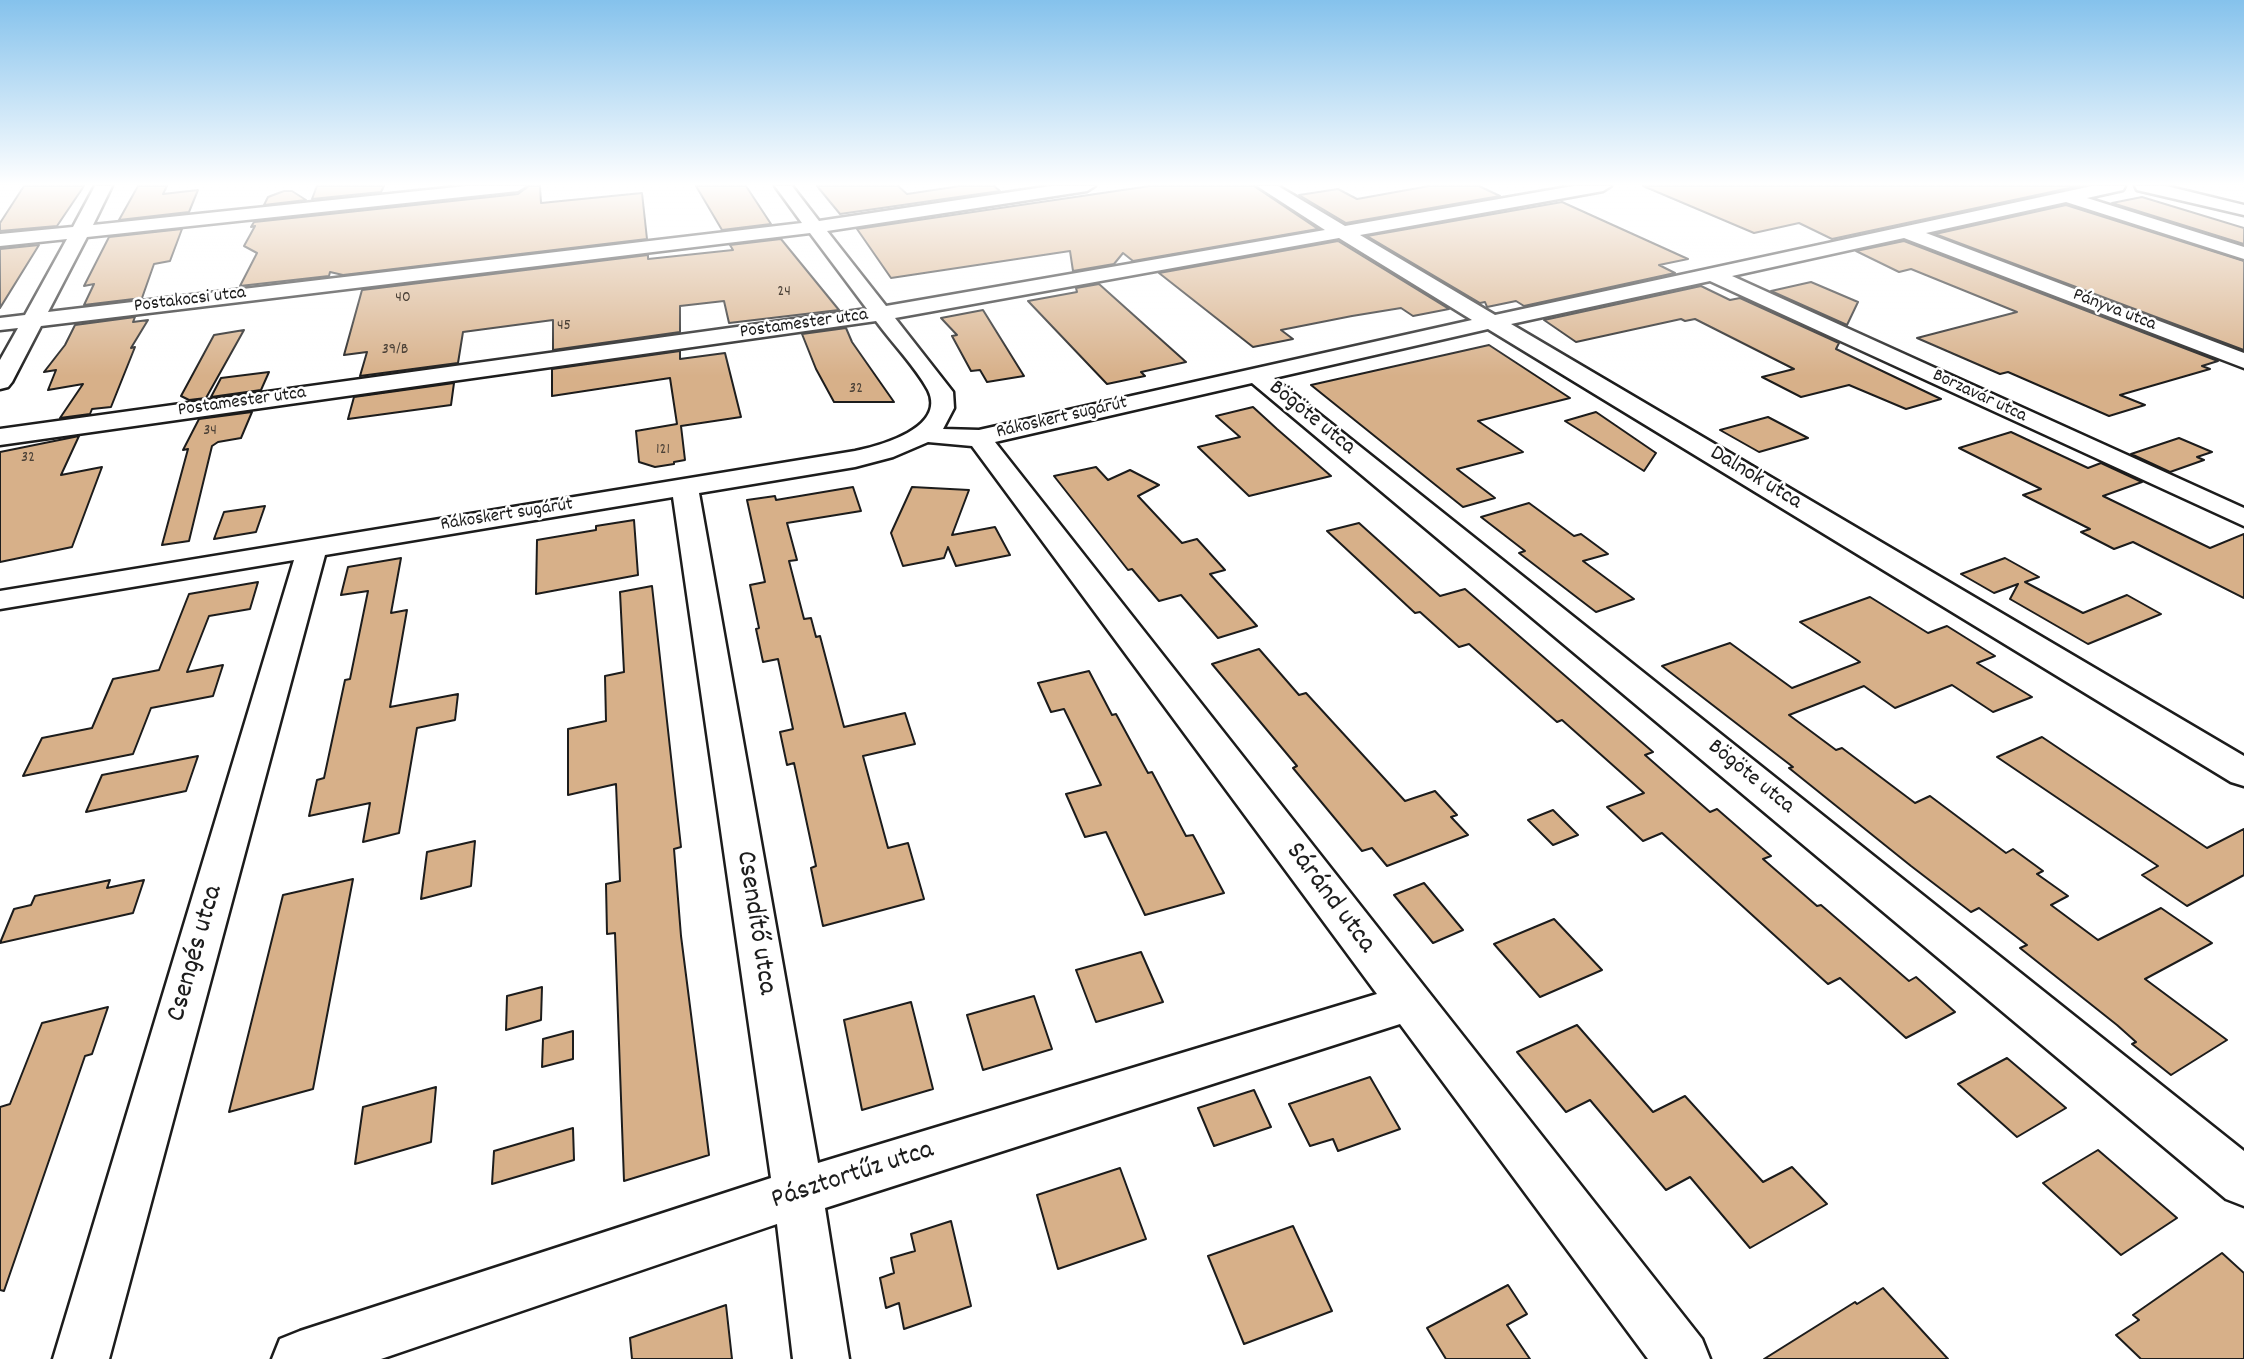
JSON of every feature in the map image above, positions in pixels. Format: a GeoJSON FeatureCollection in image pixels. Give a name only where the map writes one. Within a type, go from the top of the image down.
{"type":"FeatureCollection","features":[{"type":"Feature","properties":{"kind":"street"},"geometry":{"type":"LineString","coordinates":[[0,382],[71,249]]}},
{"type":"Feature","properties":{"kind":"street","name":"Postakocsi utca"},"geometry":{"type":"LineString","coordinates":[[0,324],[626,249]]}},
{"type":"Feature","properties":{"kind":"street"},"geometry":{"type":"LineString","coordinates":[[832,249],[941,392],[944,402],[942,412],[924,433]]}},
{"type":"Feature","properties":{"kind":"street","name":"Postamester utca"},"geometry":{"type":"LineString","coordinates":[[0,437],[880,314],[1251,249]]}},
{"type":"Feature","properties":{"kind":"street","name":"Dalnok utca"},"geometry":{"type":"LineString","coordinates":[[1372,249],[2244,773]]}},
{"type":"Feature","properties":{"kind":"street","name":"Rákoskert sugárút"},"geometry":{"type":"LineString","coordinates":[[0,600],[875,455],[911,442],[924,433],[951,438],[979,438],[1255,374],[1828,249]]}},
{"type":"Feature","properties":{"kind":"street","name":"Pányva utca"},"geometry":{"type":"LineString","coordinates":[[1952,249],[2244,361]]}},
{"type":"Feature","properties":{"kind":"street","name":"Borzavár utca"},"geometry":{"type":"LineString","coordinates":[[1714,275],[2244,518]]}},
{"type":"Feature","properties":{"kind":"street","name":"Bögöte utca"},"geometry":{"type":"LineString","coordinates":[[1255,374],[2244,1182]]}},
{"type":"Feature","properties":{"kind":"street","name":"Sáránd utca"},"geometry":{"type":"LineString","coordinates":[[979,438],[1682,1359]]}},
{"type":"Feature","properties":{"kind":"street","name":"Csendítő utca"},"geometry":{"type":"LineString","coordinates":[[685,487],[798,1194],[821,1359]]}},
{"type":"Feature","properties":{"kind":"street","name":"Csengés utca"},"geometry":{"type":"LineString","coordinates":[[81,1359],[312,549]]}},
{"type":"Feature","properties":{"kind":"street","name":"Pásztortűz utca"},"geometry":{"type":"LineString","coordinates":[[300,1359],[798,1194],[1408,1003]]}},
{"type":"Feature","properties":{"kind":"building"},"geometry":{"type":"Polygon","coordinates":[[[0,249],[36,249],[0,308],[0,249]]]}},
{"type":"Feature","properties":{"kind":"building"},"geometry":{"type":"Polygon","coordinates":[[[103,249],[174,249],[170,261],[154,264],[142,298],[84,305],[94,284],[84,286],[103,249]]]}},
{"type":"Feature","properties":{"kind":"building"},"geometry":{"type":"Polygon","coordinates":[[[250,249],[559,249],[343,275],[330,272],[329,276],[240,286],[257,253],[250,249]]]}},
{"type":"Feature","properties":{"kind":"building"},"geometry":{"type":"Polygon","coordinates":[[[790,249],[839,310],[729,323],[724,301],[680,306],[680,332],[553,350],[553,320],[463,332],[458,363],[360,376],[367,352],[344,355],[362,290],[648,255],[648,259],[733,250],[790,249]]]}},
{"type":"Feature","properties":{"kind":"building"},"geometry":{"type":"Polygon","coordinates":[[[871,249],[1200,249],[1133,261],[1123,253],[1114,264],[1073,271],[1070,251],[891,278],[871,249]]]}},
{"type":"Feature","properties":{"kind":"building"},"geometry":{"type":"Polygon","coordinates":[[[1291,249],[1352,249],[1449,309],[1413,316],[1401,308],[1352,316],[1281,330],[1293,339],[1253,347],[1159,273],[1291,249]]]}},
{"type":"Feature","properties":{"kind":"building"},"geometry":{"type":"Polygon","coordinates":[[[1390,249],[1667,249],[1688,259],[1659,265],[1675,273],[1524,306],[1516,301],[1487,307],[1485,302],[1480,303],[1390,249]]]}},
{"type":"Feature","properties":{"kind":"building"},"geometry":{"type":"Polygon","coordinates":[[[1926,249],[2218,361],[2202,366],[2210,369],[2120,395],[2145,405],[2109,416],[2008,372],[2000,374],[1917,338],[2017,312],[1911,269],[1899,272],[1856,251],[1926,249]]]}},
{"type":"Feature","properties":{"kind":"building"},"geometry":{"type":"Polygon","coordinates":[[[1976,249],[2207,249],[2244,261],[2244,350],[1976,249]]]}},
{"type":"Feature","properties":{"kind":"building"},"geometry":{"type":"Polygon","coordinates":[[[1811,282],[1858,302],[1847,325],[1771,291],[1811,282]]]}},
{"type":"Feature","properties":{"kind":"building"},"geometry":{"type":"Polygon","coordinates":[[[1099,284],[1186,362],[1141,372],[1145,376],[1107,384],[1028,301],[1077,292],[1076,288],[1099,284]]]}},
{"type":"Feature","properties":{"kind":"building"},"geometry":{"type":"Polygon","coordinates":[[[1701,286],[1730,300],[1740,298],[1839,343],[1836,349],[1941,399],[1906,409],[1849,385],[1801,397],[1762,377],[1794,369],[1695,319],[1681,319],[1576,342],[1544,320],[1701,286]]]}},
{"type":"Feature","properties":{"kind":"building"},"geometry":{"type":"Polygon","coordinates":[[[983,310],[1024,376],[987,382],[980,370],[971,371],[952,336],[957,335],[941,318],[983,310]]]}},
{"type":"Feature","properties":{"kind":"building"},"geometry":{"type":"Polygon","coordinates":[[[135,317],[133,322],[148,320],[131,348],[135,347],[111,407],[92,409],[90,414],[60,418],[83,384],[48,390],[56,370],[44,372],[65,345],[75,325],[135,317]]]}},
{"type":"Feature","properties":{"kind":"building"},"geometry":{"type":"Polygon","coordinates":[[[846,328],[852,342],[894,402],[834,402],[816,369],[802,334],[846,328]]]}},
{"type":"Feature","properties":{"kind":"building"},"geometry":{"type":"Polygon","coordinates":[[[244,330],[206,398],[189,400],[181,396],[214,335],[244,330]]]}},
{"type":"Feature","properties":{"kind":"building"},"geometry":{"type":"Polygon","coordinates":[[[1489,345],[1570,398],[1478,421],[1523,452],[1457,469],[1495,498],[1463,507],[1311,385],[1489,345]]]}},
{"type":"Feature","properties":{"kind":"building"},"geometry":{"type":"Polygon","coordinates":[[[680,351],[680,359],[725,353],[741,417],[681,426],[685,460],[674,464],[655,467],[639,462],[636,431],[677,424],[670,378],[552,396],[552,369],[680,351]]]}},
{"type":"Feature","properties":{"kind":"building"},"geometry":{"type":"Polygon","coordinates":[[[269,372],[261,390],[211,397],[221,378],[269,372]]]}},
{"type":"Feature","properties":{"kind":"building"},"geometry":{"type":"Polygon","coordinates":[[[454,383],[451,405],[348,419],[354,397],[454,383]]]}},
{"type":"Feature","properties":{"kind":"building"},"geometry":{"type":"Polygon","coordinates":[[[1253,407],[1331,476],[1249,496],[1198,447],[1240,437],[1216,416],[1253,407]]]}},
{"type":"Feature","properties":{"kind":"building"},"geometry":{"type":"Polygon","coordinates":[[[252,412],[241,438],[218,442],[212,446],[189,541],[162,545],[188,449],[183,450],[199,419],[252,412]]]}},
{"type":"Feature","properties":{"kind":"building"},"geometry":{"type":"Polygon","coordinates":[[[1596,412],[1656,453],[1644,471],[1565,421],[1596,412]]]}},
{"type":"Feature","properties":{"kind":"building"},"geometry":{"type":"Polygon","coordinates":[[[1768,417],[1808,438],[1759,452],[1720,430],[1768,417]]]}},
{"type":"Feature","properties":{"kind":"building"},"geometry":{"type":"Polygon","coordinates":[[[2011,432],[2088,468],[2101,463],[2142,482],[2103,496],[2210,548],[2244,534],[2244,598],[2133,542],[2114,549],[2081,532],[2090,529],[2023,495],[2041,489],[1959,448],[2011,432]]]}},
{"type":"Feature","properties":{"kind":"building"},"geometry":{"type":"Polygon","coordinates":[[[79,436],[61,475],[102,467],[72,547],[0,562],[0,452],[79,436]]]}},
{"type":"Feature","properties":{"kind":"building"},"geometry":{"type":"Polygon","coordinates":[[[2179,438],[2212,452],[2197,457],[2204,460],[2170,472],[2131,454],[2179,438]]]}},
{"type":"Feature","properties":{"kind":"building"},"geometry":{"type":"Polygon","coordinates":[[[1096,467],[1108,480],[1130,470],[1159,485],[1138,496],[1182,543],[1197,539],[1225,570],[1210,574],[1257,626],[1218,638],[1181,595],[1159,601],[1132,569],[1128,570],[1054,476],[1096,467]]]}},
{"type":"Feature","properties":{"kind":"building"},"geometry":{"type":"Polygon","coordinates":[[[853,487],[861,511],[787,523],[797,560],[789,561],[804,619],[811,618],[816,637],[820,636],[844,727],[905,713],[915,744],[863,756],[888,848],[908,843],[924,899],[823,926],[811,868],[816,866],[794,763],[787,765],[780,732],[793,729],[778,659],[763,662],[756,629],[759,628],[750,585],[765,582],[747,500],[775,496],[776,500],[853,487]]]}},
{"type":"Feature","properties":{"kind":"building"},"geometry":{"type":"Polygon","coordinates":[[[912,487],[969,490],[952,535],[995,527],[1010,555],[956,566],[948,547],[944,558],[903,566],[891,533],[912,487]]]}},
{"type":"Feature","properties":{"kind":"building"},"geometry":{"type":"Polygon","coordinates":[[[1529,503],[1574,536],[1581,534],[1608,554],[1583,561],[1634,599],[1596,612],[1519,553],[1525,551],[1481,517],[1529,503]]]}},
{"type":"Feature","properties":{"kind":"building"},"geometry":{"type":"Polygon","coordinates":[[[265,506],[256,532],[214,539],[224,512],[265,506]]]}},
{"type":"Feature","properties":{"kind":"building"},"geometry":{"type":"Polygon","coordinates":[[[634,520],[638,575],[536,594],[537,540],[596,530],[596,526],[634,520]]]}},
{"type":"Feature","properties":{"kind":"building"},"geometry":{"type":"Polygon","coordinates":[[[1359,523],[1440,596],[1465,589],[1653,752],[1645,755],[1710,812],[1717,809],[1771,856],[1763,859],[1817,906],[1821,905],[1909,981],[1916,977],[1955,1012],[1906,1038],[1840,978],[1828,984],[1662,833],[1643,841],[1607,807],[1644,793],[1562,720],[1557,722],[1469,644],[1459,647],[1420,612],[1415,613],[1327,531],[1359,523]]]}},
{"type":"Feature","properties":{"kind":"building"},"geometry":{"type":"Polygon","coordinates":[[[401,558],[391,613],[407,610],[390,707],[458,694],[455,720],[417,728],[399,833],[363,842],[370,803],[309,816],[317,780],[324,778],[345,680],[350,679],[368,591],[341,595],[348,567],[401,558]]]}},
{"type":"Feature","properties":{"kind":"building"},"geometry":{"type":"Polygon","coordinates":[[[2005,558],[2039,577],[2025,582],[2083,613],[2127,595],[2161,614],[2088,644],[2010,599],[2018,584],[1994,593],[1961,574],[2005,558]]]}},
{"type":"Feature","properties":{"kind":"building"},"geometry":{"type":"Polygon","coordinates":[[[258,582],[250,609],[209,616],[187,672],[223,665],[213,696],[151,708],[133,754],[23,776],[42,738],[92,728],[113,679],[159,670],[189,594],[258,582]]]}},
{"type":"Feature","properties":{"kind":"building"},"geometry":{"type":"Polygon","coordinates":[[[652,586],[681,847],[674,849],[681,936],[709,1155],[624,1181],[615,933],[607,934],[606,884],[620,881],[616,784],[568,795],[568,729],[606,721],[605,676],[624,672],[620,592],[652,586]]]}},
{"type":"Feature","properties":{"kind":"building"},"geometry":{"type":"Polygon","coordinates":[[[1870,597],[1928,633],[1947,626],[1995,656],[1977,663],[2032,697],[1993,712],[1952,685],[1895,708],[1864,686],[1789,715],[1836,750],[1842,748],[1915,803],[1930,796],[2006,853],[2013,849],[2043,871],[2037,874],[2068,896],[2051,905],[2098,940],[2161,908],[2212,943],[2145,979],[2227,1040],[2171,1075],[2132,1044],[2136,1042],[2117,1025],[2020,948],[2027,945],[1979,908],[1971,912],[1789,768],[1793,767],[1662,666],[1730,643],[1792,688],[1860,662],[1800,622],[1870,597]]]}},
{"type":"Feature","properties":{"kind":"building"},"geometry":{"type":"Polygon","coordinates":[[[1259,649],[1299,695],[1306,693],[1405,801],[1435,791],[1457,815],[1451,817],[1468,835],[1387,866],[1372,848],[1362,851],[1293,768],[1297,766],[1212,664],[1259,649]]]}},
{"type":"Feature","properties":{"kind":"building"},"geometry":{"type":"Polygon","coordinates":[[[1089,671],[1112,715],[1116,714],[1148,773],[1152,772],[1186,836],[1193,835],[1224,893],[1145,915],[1106,832],[1085,837],[1066,794],[1101,785],[1064,709],[1051,712],[1038,683],[1089,671]]]}},
{"type":"Feature","properties":{"kind":"building"},"geometry":{"type":"Polygon","coordinates":[[[2042,737],[2207,848],[2244,829],[2244,875],[2187,906],[2142,875],[2158,866],[1997,757],[2042,737]]]}},
{"type":"Feature","properties":{"kind":"building"},"geometry":{"type":"Polygon","coordinates":[[[198,756],[186,791],[86,812],[102,775],[198,756]]]}},
{"type":"Feature","properties":{"kind":"building"},"geometry":{"type":"Polygon","coordinates":[[[1553,810],[1578,835],[1553,845],[1528,820],[1553,810]]]}},
{"type":"Feature","properties":{"kind":"building"},"geometry":{"type":"Polygon","coordinates":[[[475,841],[471,886],[421,899],[427,852],[475,841]]]}},
{"type":"Feature","properties":{"kind":"building"},"geometry":{"type":"Polygon","coordinates":[[[353,879],[313,1089],[229,1112],[283,895],[353,879]]]}},
{"type":"Feature","properties":{"kind":"building"},"geometry":{"type":"Polygon","coordinates":[[[110,880],[107,888],[144,880],[133,913],[0,943],[14,909],[31,905],[35,896],[110,880]]]}},
{"type":"Feature","properties":{"kind":"building"},"geometry":{"type":"Polygon","coordinates":[[[1424,883],[1463,930],[1433,943],[1394,895],[1424,883]]]}},
{"type":"Feature","properties":{"kind":"building"},"geometry":{"type":"Polygon","coordinates":[[[1554,919],[1602,970],[1540,997],[1494,944],[1554,919]]]}},
{"type":"Feature","properties":{"kind":"building"},"geometry":{"type":"Polygon","coordinates":[[[1141,952],[1163,1002],[1096,1022],[1076,970],[1141,952]]]}},
{"type":"Feature","properties":{"kind":"building"},"geometry":{"type":"Polygon","coordinates":[[[542,987],[541,1020],[506,1030],[507,996],[542,987]]]}},
{"type":"Feature","properties":{"kind":"building"},"geometry":{"type":"Polygon","coordinates":[[[1034,996],[1052,1049],[983,1070],[967,1015],[1034,996]]]}},
{"type":"Feature","properties":{"kind":"building"},"geometry":{"type":"Polygon","coordinates":[[[911,1002],[933,1089],[862,1110],[844,1020],[911,1002]]]}},
{"type":"Feature","properties":{"kind":"building"},"geometry":{"type":"Polygon","coordinates":[[[108,1007],[92,1054],[85,1056],[4,1291],[0,1290],[0,1107],[10,1104],[42,1023],[108,1007]]]}},
{"type":"Feature","properties":{"kind":"building"},"geometry":{"type":"Polygon","coordinates":[[[1577,1025],[1653,1112],[1685,1096],[1763,1182],[1792,1167],[1827,1204],[1750,1248],[1690,1177],[1666,1190],[1590,1100],[1566,1112],[1517,1052],[1577,1025]]]}},
{"type":"Feature","properties":{"kind":"building"},"geometry":{"type":"Polygon","coordinates":[[[573,1031],[573,1059],[542,1067],[543,1039],[573,1031]]]}},
{"type":"Feature","properties":{"kind":"building"},"geometry":{"type":"Polygon","coordinates":[[[2007,1058],[2066,1108],[2017,1137],[1958,1084],[2007,1058]]]}},
{"type":"Feature","properties":{"kind":"building"},"geometry":{"type":"Polygon","coordinates":[[[1370,1077],[1400,1129],[1338,1151],[1333,1139],[1310,1146],[1289,1104],[1370,1077]]]}},
{"type":"Feature","properties":{"kind":"building"},"geometry":{"type":"Polygon","coordinates":[[[436,1087],[431,1142],[355,1164],[363,1107],[436,1087]]]}},
{"type":"Feature","properties":{"kind":"building"},"geometry":{"type":"Polygon","coordinates":[[[1254,1090],[1271,1127],[1214,1146],[1198,1108],[1254,1090]]]}},
{"type":"Feature","properties":{"kind":"building"},"geometry":{"type":"Polygon","coordinates":[[[573,1128],[574,1160],[492,1184],[494,1151],[573,1128]]]}},
{"type":"Feature","properties":{"kind":"building"},"geometry":{"type":"Polygon","coordinates":[[[2098,1150],[2177,1218],[2121,1255],[2043,1183],[2098,1150]]]}},
{"type":"Feature","properties":{"kind":"building"},"geometry":{"type":"Polygon","coordinates":[[[1120,1168],[1146,1239],[1058,1269],[1037,1195],[1120,1168]]]}},
{"type":"Feature","properties":{"kind":"building"},"geometry":{"type":"Polygon","coordinates":[[[951,1221],[971,1306],[904,1329],[899,1303],[886,1308],[880,1278],[894,1273],[891,1258],[915,1251],[911,1234],[951,1221]]]}},
{"type":"Feature","properties":{"kind":"building"},"geometry":{"type":"Polygon","coordinates":[[[1293,1226],[1332,1311],[1244,1344],[1208,1256],[1293,1226]]]}},
{"type":"Feature","properties":{"kind":"building"},"geometry":{"type":"Polygon","coordinates":[[[2222,1253],[2244,1273],[2244,1359],[2141,1359],[2116,1335],[2139,1320],[2133,1315],[2222,1253]]]}},
{"type":"Feature","properties":{"kind":"building"},"geometry":{"type":"Polygon","coordinates":[[[1508,1285],[1527,1314],[1507,1325],[1530,1359],[1446,1359],[1427,1328],[1508,1285]]]}},
{"type":"Feature","properties":{"kind":"building"},"geometry":{"type":"Polygon","coordinates":[[[1883,1288],[1948,1359],[1764,1359],[1855,1302],[1857,1304],[1883,1288]]]}},
{"type":"Feature","properties":{"kind":"building"},"geometry":{"type":"Polygon","coordinates":[[[726,1305],[732,1359],[632,1359],[630,1338],[726,1305]]]}}]}
